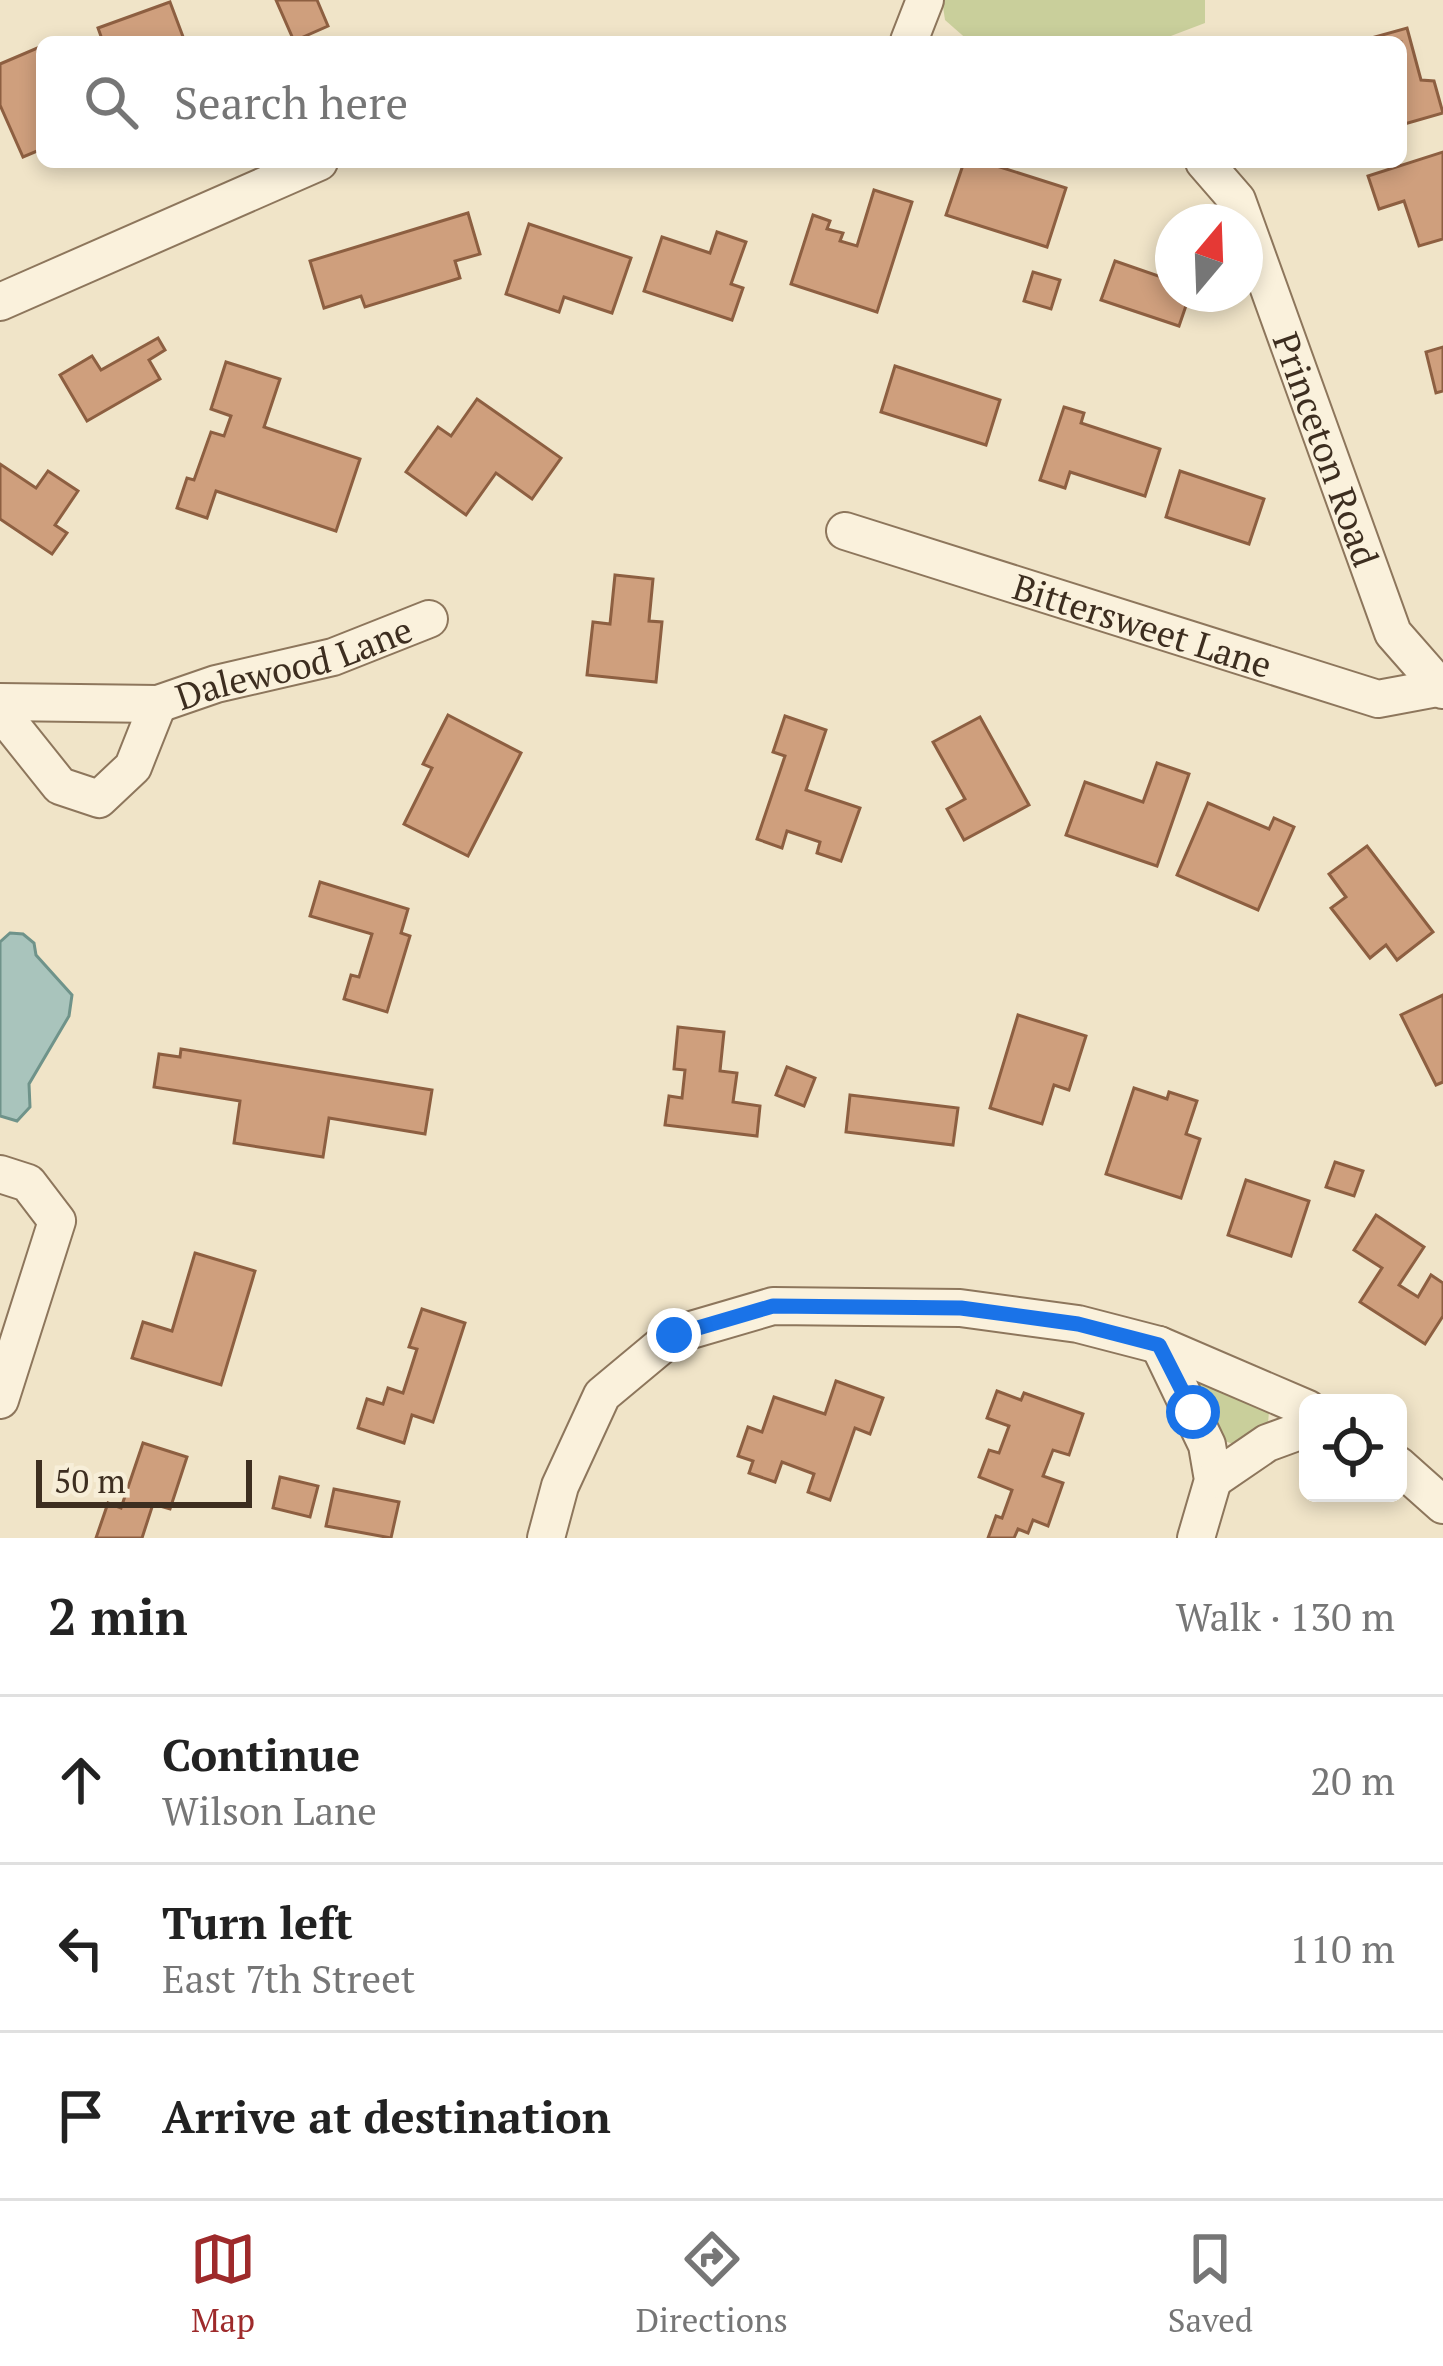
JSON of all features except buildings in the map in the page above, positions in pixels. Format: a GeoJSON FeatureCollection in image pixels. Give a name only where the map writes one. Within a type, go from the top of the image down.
{"type":"FeatureCollection","features":[{"type":"Feature","properties":{"kind":"street"},"geometry":{"type":"LineString","coordinates":[[910,36],[926,0]]}},
{"type":"Feature","properties":{"kind":"street"},"geometry":{"type":"LineString","coordinates":[[0,302],[305,168]]}},
{"type":"Feature","properties":{"kind":"street","name":"Princeton Road"},"geometry":{"type":"LineString","coordinates":[[1209,168],[1237,200],[1394,633],[1442,688]]}},
{"type":"Feature","properties":{"kind":"street","name":"Bittersweet Lane"},"geometry":{"type":"LineString","coordinates":[[845,531],[1378,699],[1442,688]]}},
{"type":"Feature","properties":{"kind":"street","name":"Dalewood Lane"},"geometry":{"type":"LineString","coordinates":[[0,707],[158,704],[216,684],[333,657],[429,619]]}},
{"type":"Feature","properties":{"kind":"street","name":"Dalewood Lane"},"geometry":{"type":"LineString","coordinates":[[0,707],[60,786],[99,799],[133,766],[158,704]]}},
{"type":"Feature","properties":{"kind":"street"},"geometry":{"type":"LineString","coordinates":[[0,1400],[57,1221],[14,1178]]}},
{"type":"Feature","properties":{"kind":"street"},"geometry":{"type":"LineString","coordinates":[[546,1538],[560,1486],[602,1395],[674,1335],[773,1306],[961,1308],[1078,1324],[1159,1345],[1299,1405]]}},
{"type":"Feature","properties":{"kind":"street"},"geometry":{"type":"LineString","coordinates":[[1159,1345],[1207,1445],[1213,1480],[1196,1538]]}},
{"type":"Feature","properties":{"kind":"street"},"geometry":{"type":"LineString","coordinates":[[1213,1480],[1267,1443],[1299,1431]]}},
{"type":"Feature","properties":{"kind":"street"},"geometry":{"type":"LineString","coordinates":[[1407,1473],[1443,1505]]}},
{"type":"Feature","properties":{"kind":"green space"},"geometry":{"type":"Polygon","coordinates":[[[942,0],[1205,0],[1205,23],[1171,36],[963,36],[945,20],[942,0]]]}},
{"type":"Feature","properties":{"kind":"green space"},"geometry":{"type":"Polygon","coordinates":[[[1196,1379],[1269,1411],[1268,1424],[1233,1444],[1222,1440],[1196,1379]]]}},
{"type":"Feature","properties":{"kind":"water"},"geometry":{"type":"Polygon","coordinates":[[[10,933],[23,934],[34,943],[36,955],[72,995],[69,1016],[29,1084],[30,1107],[17,1121],[0,1116],[0,942],[10,933]]]}},
{"type":"Feature","properties":{"kind":"route"},"geometry":{"type":"LineString","coordinates":[[674,1335],[773,1306],[961,1308],[1078,1324],[1159,1345],[1193,1412]]}}]}
